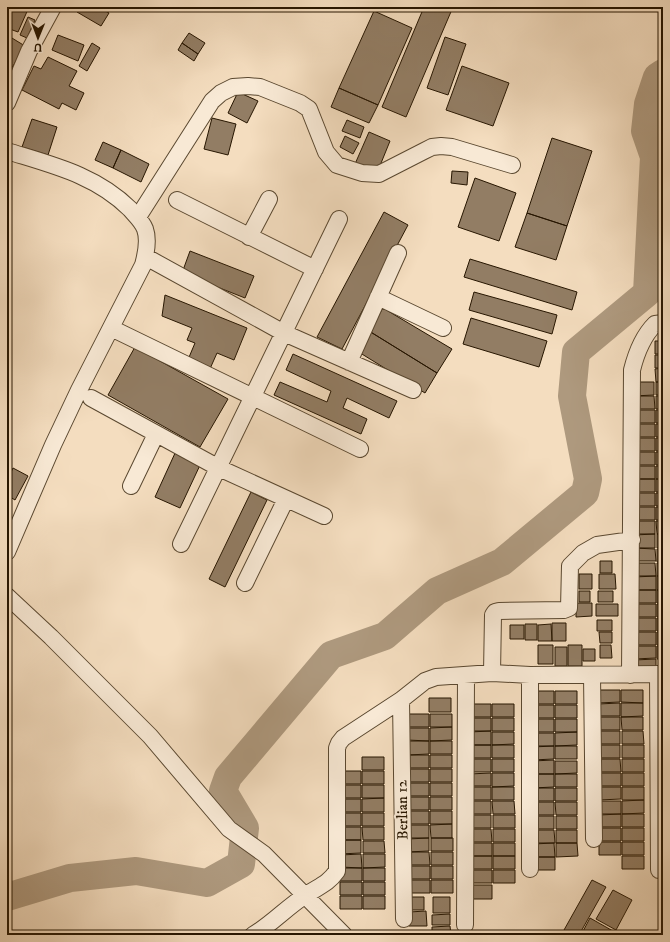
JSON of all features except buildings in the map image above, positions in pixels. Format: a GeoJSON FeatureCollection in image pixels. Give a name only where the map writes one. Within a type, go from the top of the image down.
{"type":"FeatureCollection","features":[{"type":"Feature","properties":{"kind":"street"},"geometry":{"type":"LineString","coordinates":[[7,103],[29,51],[53,7]]}},
{"type":"Feature","properties":{"kind":"street"},"geometry":{"type":"LineString","coordinates":[[138,217],[212,101],[233,87],[260,87],[300,103],[309,109],[326,152],[337,165],[362,173],[378,174],[424,150],[441,146],[452,147],[512,165]]}},
{"type":"Feature","properties":{"kind":"street"},"geometry":{"type":"LineString","coordinates":[[7,151],[75,172],[111,192],[138,217],[145,229],[147,242],[146,257],[143,265],[79,390],[53,445],[7,552]]}},
{"type":"Feature","properties":{"kind":"street"},"geometry":{"type":"LineString","coordinates":[[249,237],[269,199]]}},
{"type":"Feature","properties":{"kind":"street"},"geometry":{"type":"LineString","coordinates":[[177,200],[315,269]]}},
{"type":"Feature","properties":{"kind":"street"},"geometry":{"type":"LineString","coordinates":[[182,544],[339,219]]}},
{"type":"Feature","properties":{"kind":"street"},"geometry":{"type":"LineString","coordinates":[[349,362],[398,253]]}},
{"type":"Feature","properties":{"kind":"street"},"geometry":{"type":"LineString","coordinates":[[146,257],[284,333],[413,390]]}},
{"type":"Feature","properties":{"kind":"street"},"geometry":{"type":"LineString","coordinates":[[378,297],[443,328]]}},
{"type":"Feature","properties":{"kind":"street"},"geometry":{"type":"LineString","coordinates":[[630,675],[632,370],[637,352],[650,329],[655,324],[663,323]]}},
{"type":"Feature","properties":{"kind":"street"},"geometry":{"type":"LineString","coordinates":[[111,328],[360,449]]}},
{"type":"Feature","properties":{"kind":"street"},"geometry":{"type":"LineString","coordinates":[[91,398],[219,468],[324,516]]}},
{"type":"Feature","properties":{"kind":"street"},"geometry":{"type":"LineString","coordinates":[[131,486],[156,434]]}},
{"type":"Feature","properties":{"kind":"street"},"geometry":{"type":"LineString","coordinates":[[245,583],[286,499]]}},
{"type":"Feature","properties":{"kind":"street"},"geometry":{"type":"LineString","coordinates":[[492,673],[495,612],[564,610],[568,608],[570,566],[583,552],[597,545],[632,540]]}},
{"type":"Feature","properties":{"kind":"street"},"geometry":{"type":"LineString","coordinates":[[7,596],[51,637],[150,736],[229,829],[264,854],[344,935]]}},
{"type":"Feature","properties":{"kind":"street"},"geometry":{"type":"LineString","coordinates":[[253,935],[265,928],[305,896],[331,880],[337,871],[337,748],[342,738],[401,700],[425,681],[436,677],[492,673],[530,675],[661,674],[659,870]]}},
{"type":"Feature","properties":{"kind":"street"},"geometry":{"type":"LineString","coordinates":[[530,675],[530,869]]}},
{"type":"Feature","properties":{"kind":"street"},"geometry":{"type":"LineString","coordinates":[[592,675],[594,839]]}},
{"type":"Feature","properties":{"kind":"street"},"geometry":{"type":"LineString","coordinates":[[465,925],[466,676]]}},
{"type":"Feature","properties":{"kind":"street","name":"Berlian 12"},"geometry":{"type":"LineString","coordinates":[[401,700],[404,919]]}},
{"type":"Feature","properties":{"kind":"waterway"},"geometry":{"type":"LineString","coordinates":[[7,897],[70,878],[136,871],[207,883],[241,864],[245,828],[223,791],[228,777],[331,655],[385,636],[437,591],[502,562],[585,493],[588,479],[572,396],[576,352],[647,293],[654,157],[645,131],[648,104],[657,77],[663,73]]}}]}
